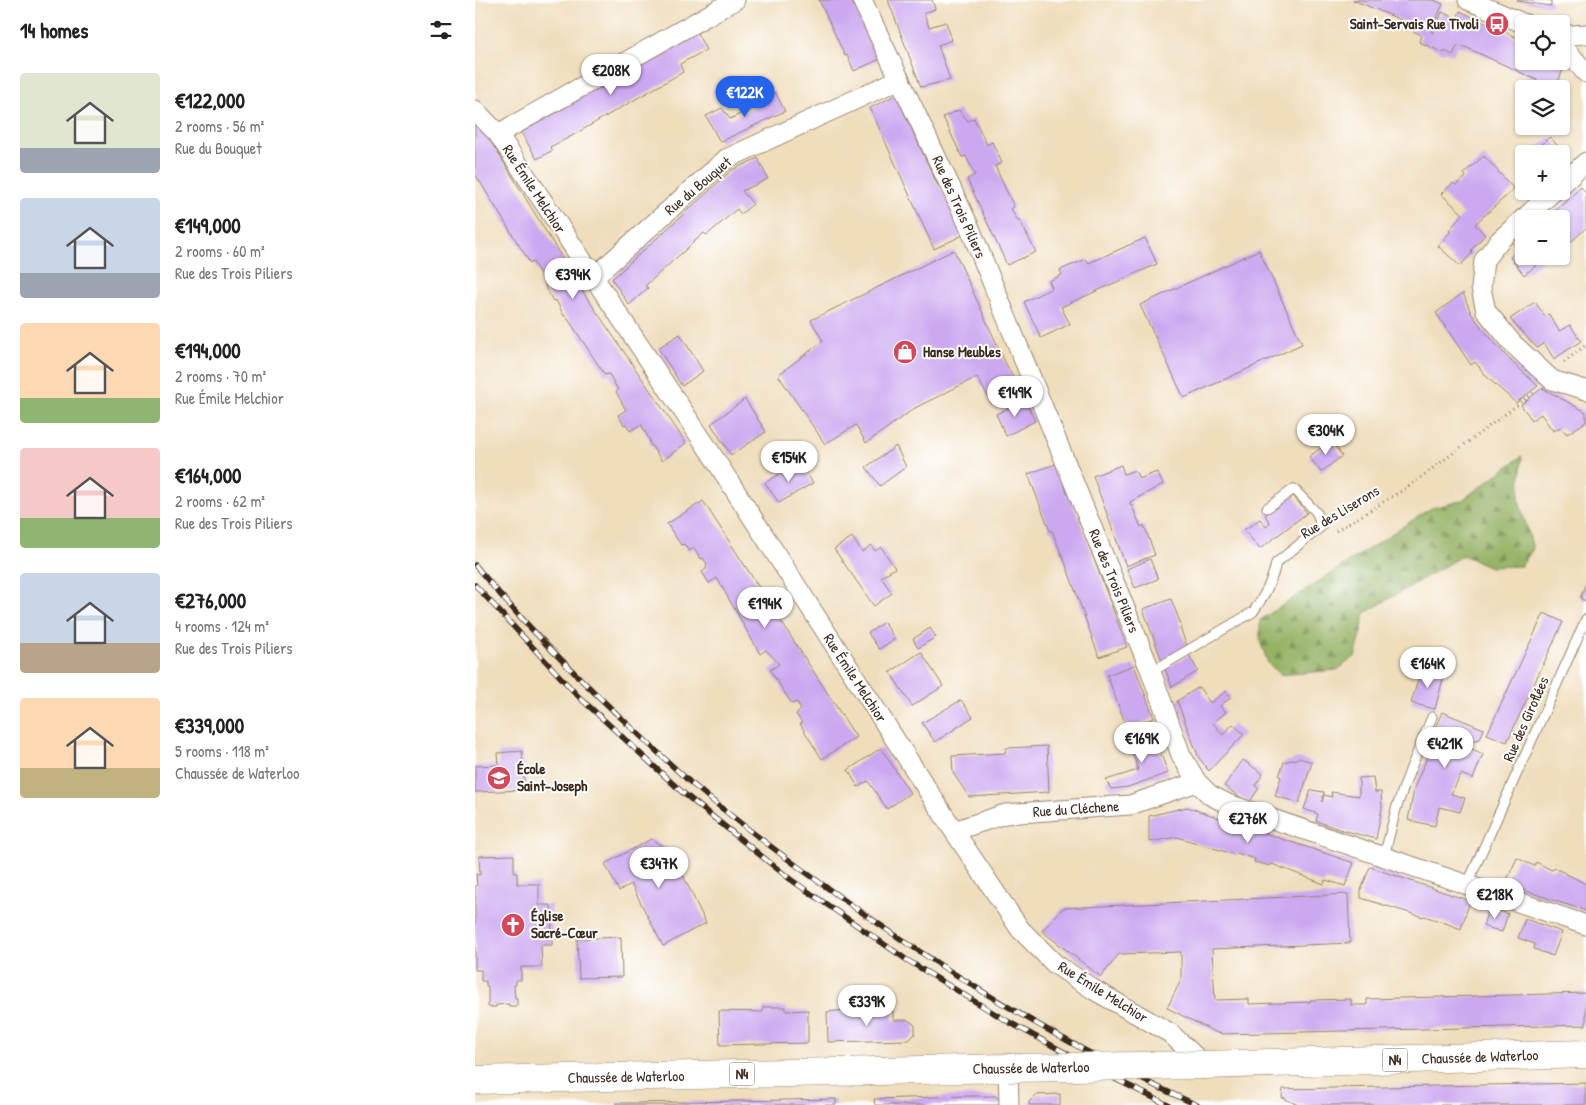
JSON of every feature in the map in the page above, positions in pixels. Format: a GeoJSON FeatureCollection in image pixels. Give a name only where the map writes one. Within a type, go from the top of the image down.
{"type":"FeatureCollection","features":[{"type":"Feature","properties":{"kind":"main road","name":"Chaussée de Waterloo"},"geometry":{"type":"LineString","coordinates":[[475,1080],[1204,1065],[1586,1054]]}},
{"type":"Feature","properties":{"kind":"street"},"geometry":{"type":"LineString","coordinates":[[498,134],[735,0]]}},
{"type":"Feature","properties":{"kind":"street","name":"Rue des Trois Piliers"},"geometry":{"type":"LineString","coordinates":[[862,0],[970,228],[1151,672],[1181,755],[1197,782],[1210,794],[1228,804],[1586,925]]}},
{"type":"Feature","properties":{"kind":"street"},"geometry":{"type":"LineString","coordinates":[[1468,0],[1515,20]]}},
{"type":"Feature","properties":{"kind":"street"},"geometry":{"type":"LineString","coordinates":[[1570,35],[1586,34]]}},
{"type":"Feature","properties":{"kind":"street"},"geometry":{"type":"LineString","coordinates":[[1570,54],[1586,73]]}},
{"type":"Feature","properties":{"kind":"street","name":"Rue du Bouquet"},"geometry":{"type":"LineString","coordinates":[[593,278],[726,159],[900,79]]}},
{"type":"Feature","properties":{"kind":"street","name":"Rue Émile Melchior"},"geometry":{"type":"LineString","coordinates":[[475,110],[498,134],[707,447],[954,831],[1020,929],[1055,964],[1093,990],[1170,1033],[1204,1065]]}},
{"type":"Feature","properties":{"kind":"street"},"geometry":{"type":"LineString","coordinates":[[1570,177],[1586,162]]}},
{"type":"Feature","properties":{"kind":"street"},"geometry":{"type":"LineString","coordinates":[[1544,200],[1500,240],[1484,260],[1481,288],[1486,310],[1513,344],[1552,380],[1586,390]]}},
{"type":"Feature","properties":{"kind":"street","name":"Rue du Cléchene"},"geometry":{"type":"LineString","coordinates":[[954,831],[1005,814],[1130,805],[1197,782]]}},
{"type":"Feature","properties":{"kind":"street"},"geometry":{"type":"LineString","coordinates":[[1008,1068],[1009,1105]]}},
{"type":"Feature","properties":{"kind":"lane"},"geometry":{"type":"LineString","coordinates":[[1151,672],[1253,612],[1273,577],[1276,563],[1321,527],[1317,513],[1294,488],[1267,508]]}},
{"type":"Feature","properties":{"kind":"lane","name":"Rue des Giroflées"},"geometry":{"type":"LineString","coordinates":[[1467,885],[1586,618]]}},
{"type":"Feature","properties":{"kind":"lane"},"geometry":{"type":"LineString","coordinates":[[1384,857],[1396,809],[1432,717]]}},
{"type":"Feature","properties":{"kind":"path","name":"Rue des Liserons"},"geometry":{"type":"LineString","coordinates":[[1335,532],[1408,487],[1552,380]]}},
{"type":"Feature","properties":{"kind":"green space"},"geometry":{"type":"Polygon","coordinates":[[[1522,456],[1519,500],[1533,549],[1521,566],[1490,567],[1463,555],[1365,613],[1356,656],[1337,670],[1280,675],[1268,663],[1260,641],[1260,620],[1431,508],[1461,501],[1522,456]]]}},
{"type":"Feature","properties":{"kind":"building"},"geometry":{"type":"Polygon","coordinates":[[[819,0],[853,0],[880,59],[854,71],[819,0]]]}},
{"type":"Feature","properties":{"kind":"building"},"geometry":{"type":"Polygon","coordinates":[[[888,0],[932,0],[935,9],[924,13],[929,27],[946,22],[952,40],[938,45],[950,80],[921,87],[888,0]]]}},
{"type":"Feature","properties":{"kind":"building"},"geometry":{"type":"Polygon","coordinates":[[[1353,0],[1434,0],[1443,4],[1431,31],[1433,33],[1442,12],[1457,19],[1460,11],[1515,37],[1515,70],[1465,47],[1457,46],[1453,55],[1419,42],[1421,35],[1413,31],[1416,26],[1353,0]]]}},
{"type":"Feature","properties":{"kind":"building"},"geometry":{"type":"Polygon","coordinates":[[[1551,0],[1551,6],[1517,1],[1551,0]]]}},
{"type":"Feature","properties":{"kind":"building"},"geometry":{"type":"Polygon","coordinates":[[[696,31],[706,50],[680,64],[683,72],[550,147],[553,150],[537,159],[522,134],[523,129],[696,31]]]}},
{"type":"Feature","properties":{"kind":"building"},"geometry":{"type":"Polygon","coordinates":[[[1515,70],[1563,70],[1559,80],[1537,80],[1515,70]]]}},
{"type":"Feature","properties":{"kind":"building"},"geometry":{"type":"Polygon","coordinates":[[[775,92],[785,111],[720,142],[706,116],[722,108],[730,119],[759,105],[757,100],[775,92]]]}},
{"type":"Feature","properties":{"kind":"building"},"geometry":{"type":"Polygon","coordinates":[[[896,95],[963,235],[934,249],[870,108],[896,95]]]}},
{"type":"Feature","properties":{"kind":"building"},"geometry":{"type":"Polygon","coordinates":[[[959,110],[968,121],[974,118],[987,145],[992,142],[1002,163],[995,166],[1014,207],[1011,209],[1018,221],[1020,221],[1036,252],[1007,265],[967,179],[975,175],[966,156],[962,157],[943,117],[959,110]]]}},
{"type":"Feature","properties":{"kind":"building"},"geometry":{"type":"Polygon","coordinates":[[[475,119],[503,161],[579,286],[686,443],[662,461],[649,442],[641,424],[630,431],[626,424],[624,425],[618,415],[626,410],[609,374],[605,375],[566,316],[564,316],[556,300],[553,301],[533,262],[530,263],[475,174],[475,119]]]}},
{"type":"Feature","properties":{"kind":"building"},"geometry":{"type":"Polygon","coordinates":[[[1550,137],[1557,145],[1540,145],[1550,137]]]}},
{"type":"Feature","properties":{"kind":"building"},"geometry":{"type":"Polygon","coordinates":[[[1484,156],[1514,189],[1475,224],[1485,235],[1460,266],[1438,246],[1463,214],[1441,194],[1453,183],[1456,185],[1466,177],[1464,173],[1484,156]]]}},
{"type":"Feature","properties":{"kind":"building"},"geometry":{"type":"Polygon","coordinates":[[[758,158],[768,179],[742,191],[753,204],[741,214],[737,209],[707,235],[704,233],[645,286],[648,288],[629,305],[612,279],[732,170],[758,158]]]}},
{"type":"Feature","properties":{"kind":"building"},"geometry":{"type":"Polygon","coordinates":[[[1581,187],[1586,193],[1586,228],[1570,243],[1570,210],[1556,210],[1567,200],[1570,200],[1570,197],[1581,187]]]}},
{"type":"Feature","properties":{"kind":"building"},"geometry":{"type":"Polygon","coordinates":[[[1145,238],[1157,264],[1061,307],[1070,324],[1041,338],[1024,302],[1052,288],[1049,281],[1062,275],[1060,270],[1086,259],[1089,263],[1145,238]]]}},
{"type":"Feature","properties":{"kind":"building","name":"Hanse Meubles"},"geometry":{"type":"Polygon","coordinates":[[[954,250],[1005,362],[1020,390],[992,404],[977,377],[915,408],[866,443],[856,425],[825,444],[778,375],[823,341],[811,320],[954,250]]]}},
{"type":"Feature","properties":{"kind":"building"},"geometry":{"type":"Polygon","coordinates":[[[1259,250],[1302,344],[1184,398],[1140,305],[1259,250]]]}},
{"type":"Feature","properties":{"kind":"building"},"geometry":{"type":"Polygon","coordinates":[[[1515,253],[1515,263],[1510,257],[1515,253]]]}},
{"type":"Feature","properties":{"kind":"building"},"geometry":{"type":"Polygon","coordinates":[[[1516,265],[1537,265],[1524,275],[1516,265]]]}},
{"type":"Feature","properties":{"kind":"building"},"geometry":{"type":"Polygon","coordinates":[[[1463,293],[1471,313],[1482,328],[1510,360],[1538,386],[1516,403],[1487,377],[1475,362],[1471,365],[1436,313],[1463,293]]]}},
{"type":"Feature","properties":{"kind":"building"},"geometry":{"type":"Polygon","coordinates":[[[1535,302],[1545,316],[1549,314],[1559,331],[1570,325],[1581,341],[1554,359],[1544,343],[1537,348],[1510,319],[1535,302]]]}},
{"type":"Feature","properties":{"kind":"building"},"geometry":{"type":"Polygon","coordinates":[[[680,334],[703,371],[682,386],[658,348],[680,334]]]}},
{"type":"Feature","properties":{"kind":"building"},"geometry":{"type":"Polygon","coordinates":[[[1542,388],[1586,412],[1586,422],[1567,434],[1561,427],[1553,431],[1541,414],[1532,420],[1521,405],[1542,388]]]}},
{"type":"Feature","properties":{"kind":"building"},"geometry":{"type":"Polygon","coordinates":[[[745,399],[766,432],[731,455],[711,424],[745,399]]]}},
{"type":"Feature","properties":{"kind":"building"},"geometry":{"type":"Polygon","coordinates":[[[1025,400],[1035,421],[1006,436],[996,414],[1025,400]]]}},
{"type":"Feature","properties":{"kind":"building"},"geometry":{"type":"Polygon","coordinates":[[[1331,440],[1342,456],[1321,472],[1309,457],[1331,440]]]}},
{"type":"Feature","properties":{"kind":"building"},"geometry":{"type":"Polygon","coordinates":[[[896,446],[906,467],[880,486],[866,467],[896,446]]]}},
{"type":"Feature","properties":{"kind":"building"},"geometry":{"type":"Polygon","coordinates":[[[799,462],[813,483],[779,503],[765,483],[799,462]]]}},
{"type":"Feature","properties":{"kind":"building"},"geometry":{"type":"Polygon","coordinates":[[[1058,463],[1127,647],[1099,657],[1066,565],[1052,531],[1050,531],[1028,474],[1058,463]]]}},
{"type":"Feature","properties":{"kind":"building"},"geometry":{"type":"Polygon","coordinates":[[[1121,465],[1124,474],[1135,470],[1139,479],[1157,472],[1163,484],[1130,502],[1141,527],[1144,525],[1155,555],[1126,566],[1093,476],[1121,465]]]}},
{"type":"Feature","properties":{"kind":"building"},"geometry":{"type":"Polygon","coordinates":[[[1292,494],[1307,513],[1260,549],[1244,530],[1260,519],[1266,527],[1270,523],[1265,515],[1292,494]]]}},
{"type":"Feature","properties":{"kind":"building"},"geometry":{"type":"Polygon","coordinates":[[[703,501],[856,737],[822,759],[800,724],[802,723],[796,714],[801,710],[797,702],[792,704],[770,670],[779,664],[766,650],[760,654],[717,578],[709,583],[702,572],[706,569],[707,564],[703,558],[701,559],[694,548],[689,551],[684,544],[681,545],[667,524],[703,501]]]}},
{"type":"Feature","properties":{"kind":"building"},"geometry":{"type":"Polygon","coordinates":[[[852,537],[862,552],[871,545],[875,551],[881,547],[895,568],[881,577],[892,593],[874,606],[834,549],[852,537]]]}},
{"type":"Feature","properties":{"kind":"building"},"geometry":{"type":"Polygon","coordinates":[[[1150,559],[1158,579],[1135,588],[1127,569],[1150,559]]]}},
{"type":"Feature","properties":{"kind":"building"},"geometry":{"type":"Polygon","coordinates":[[[1586,583],[1586,601],[1580,598],[1586,583]]]}},
{"type":"Feature","properties":{"kind":"building"},"geometry":{"type":"Polygon","coordinates":[[[1171,599],[1187,646],[1162,661],[1143,609],[1171,599]]]}},
{"type":"Feature","properties":{"kind":"building"},"geometry":{"type":"Polygon","coordinates":[[[1544,613],[1563,622],[1507,742],[1487,734],[1544,613]]]}},
{"type":"Feature","properties":{"kind":"building"},"geometry":{"type":"Polygon","coordinates":[[[884,622],[895,639],[879,649],[868,633],[884,622]]]}},
{"type":"Feature","properties":{"kind":"building"},"geometry":{"type":"Polygon","coordinates":[[[930,628],[936,637],[918,648],[913,639],[930,628]]]}},
{"type":"Feature","properties":{"kind":"building"},"geometry":{"type":"Polygon","coordinates":[[[921,652],[943,686],[912,706],[890,672],[921,652]]]}},
{"type":"Feature","properties":{"kind":"building"},"geometry":{"type":"Polygon","coordinates":[[[1189,655],[1198,671],[1172,687],[1165,669],[1189,655]]]}},
{"type":"Feature","properties":{"kind":"building"},"geometry":{"type":"Polygon","coordinates":[[[1134,665],[1154,718],[1127,728],[1107,675],[1134,665]]]}},
{"type":"Feature","properties":{"kind":"building"},"geometry":{"type":"Polygon","coordinates":[[[1421,670],[1444,675],[1435,709],[1411,703],[1421,670]]]}},
{"type":"Feature","properties":{"kind":"building"},"geometry":{"type":"Polygon","coordinates":[[[1199,687],[1210,703],[1226,691],[1231,697],[1220,706],[1226,712],[1213,723],[1223,735],[1233,724],[1244,734],[1209,771],[1199,758],[1177,701],[1199,687]]]}},
{"type":"Feature","properties":{"kind":"building"},"geometry":{"type":"Polygon","coordinates":[[[961,700],[973,717],[935,742],[922,723],[961,700]]]}},
{"type":"Feature","properties":{"kind":"building"},"geometry":{"type":"Polygon","coordinates":[[[1442,712],[1484,729],[1480,739],[1472,741],[1470,748],[1483,754],[1473,779],[1461,774],[1451,794],[1465,798],[1460,812],[1439,807],[1435,826],[1408,820],[1415,785],[1434,742],[1430,741],[1442,712]]]}},
{"type":"Feature","properties":{"kind":"building"},"geometry":{"type":"Polygon","coordinates":[[[1153,733],[1168,773],[1128,787],[1111,789],[1106,780],[1138,770],[1129,742],[1153,733]]]}},
{"type":"Feature","properties":{"kind":"building"},"geometry":{"type":"Polygon","coordinates":[[[1047,746],[1049,792],[969,797],[953,773],[952,756],[1005,753],[1006,748],[1047,746]]]}},
{"type":"Feature","properties":{"kind":"building"},"geometry":{"type":"Polygon","coordinates":[[[881,748],[910,793],[887,809],[868,781],[858,787],[848,770],[881,748]]]}},
{"type":"Feature","properties":{"kind":"building","name":"École Saint-Joseph"},"geometry":{"type":"Polygon","coordinates":[[[522,751],[525,790],[475,792],[475,766],[499,765],[498,753],[522,751]]]}},
{"type":"Feature","properties":{"kind":"building"},"geometry":{"type":"Polygon","coordinates":[[[1299,758],[1312,762],[1299,803],[1275,796],[1284,762],[1299,758]]]}},
{"type":"Feature","properties":{"kind":"building"},"geometry":{"type":"Polygon","coordinates":[[[1243,760],[1263,774],[1255,786],[1259,788],[1249,803],[1224,786],[1243,760]]]}},
{"type":"Feature","properties":{"kind":"building"},"geometry":{"type":"Polygon","coordinates":[[[1373,777],[1375,792],[1381,792],[1382,808],[1376,839],[1316,821],[1318,814],[1304,809],[1311,790],[1324,792],[1322,802],[1324,795],[1332,797],[1331,792],[1359,796],[1359,778],[1373,777]]]}},
{"type":"Feature","properties":{"kind":"building"},"geometry":{"type":"Polygon","coordinates":[[[1187,807],[1354,863],[1345,886],[1325,880],[1324,884],[1272,864],[1270,866],[1254,862],[1255,859],[1237,853],[1236,855],[1177,837],[1149,842],[1149,816],[1187,807]]]}},
{"type":"Feature","properties":{"kind":"building"},"geometry":{"type":"Polygon","coordinates":[[[651,839],[671,853],[676,851],[686,859],[678,865],[706,923],[663,946],[631,884],[619,891],[605,864],[651,839]]]}},
{"type":"Feature","properties":{"kind":"building","name":"Église Sacré-Cœur"},"geometry":{"type":"Polygon","coordinates":[[[514,855],[514,873],[517,873],[517,884],[539,884],[539,905],[551,905],[552,945],[541,945],[542,967],[521,967],[521,980],[516,980],[516,985],[514,985],[517,1006],[509,1006],[509,1004],[488,1007],[488,986],[486,986],[486,981],[481,981],[481,970],[475,970],[475,886],[477,886],[476,874],[480,875],[479,856],[514,855]]]}},
{"type":"Feature","properties":{"kind":"building"},"geometry":{"type":"Polygon","coordinates":[[[1517,858],[1534,866],[1536,862],[1552,870],[1555,868],[1586,884],[1586,911],[1505,884],[1517,858]]]}},
{"type":"Feature","properties":{"kind":"building"},"geometry":{"type":"Polygon","coordinates":[[[1370,867],[1470,901],[1461,929],[1361,898],[1361,890],[1370,867]]]}},
{"type":"Feature","properties":{"kind":"building"},"geometry":{"type":"Polygon","coordinates":[[[1348,894],[1350,943],[1212,949],[1215,1000],[1249,999],[1249,1004],[1351,999],[1351,1005],[1367,1005],[1367,999],[1586,993],[1586,1025],[1222,1034],[1167,1008],[1181,980],[1181,952],[1119,954],[1101,977],[1042,931],[1063,908],[1348,894]]]}},
{"type":"Feature","properties":{"kind":"building"},"geometry":{"type":"Polygon","coordinates":[[[1489,907],[1508,914],[1502,932],[1483,926],[1489,907]]]}},
{"type":"Feature","properties":{"kind":"building"},"geometry":{"type":"Polygon","coordinates":[[[1525,919],[1562,932],[1553,956],[1534,949],[1535,944],[1518,938],[1525,919]]]}},
{"type":"Feature","properties":{"kind":"building"},"geometry":{"type":"Polygon","coordinates":[[[621,937],[622,977],[579,978],[577,939],[621,937]]]}},
{"type":"Feature","properties":{"kind":"building"},"geometry":{"type":"Polygon","coordinates":[[[763,1007],[786,1007],[786,1011],[808,1010],[808,1043],[720,1045],[719,1011],[763,1012],[763,1007]]]}},
{"type":"Feature","properties":{"kind":"building"},"geometry":{"type":"Polygon","coordinates":[[[847,1010],[893,1011],[893,1020],[908,1020],[915,1025],[915,1034],[909,1040],[828,1042],[827,1012],[847,1010]]]}},
{"type":"Feature","properties":{"kind":"building"},"geometry":{"type":"Polygon","coordinates":[[[1586,1083],[1586,1105],[1298,1105],[1282,1097],[1283,1089],[1586,1083]]]}},
{"type":"Feature","properties":{"kind":"building"},"geometry":{"type":"Polygon","coordinates":[[[1060,1094],[1060,1105],[1029,1105],[1029,1102],[1036,1095],[1060,1094]]]}},
{"type":"Feature","properties":{"kind":"building"},"geometry":{"type":"Polygon","coordinates":[[[996,1096],[1000,1101],[1000,1105],[875,1105],[874,1099],[996,1096]]]}},
{"type":"Feature","properties":{"kind":"building"},"geometry":{"type":"Polygon","coordinates":[[[836,1099],[836,1105],[616,1105],[616,1103],[836,1099]]]}},
{"type":"Feature","properties":{"kind":"railway"},"geometry":{"type":"LineString","coordinates":[[475,565],[532,629],[612,710],[690,782],[772,847],[897,937],[980,990],[1108,1063],[1197,1105]]}},
{"type":"Feature","properties":{"kind":"railway"},"geometry":{"type":"LineString","coordinates":[[475,585],[578,696],[682,792],[790,879],[907,960],[1007,1021],[1097,1070],[1168,1105]]}},
{"type":"Feature","properties":{"kind":"place","name":"Saint-Servais Rue Tivoli"},"geometry":{"type":"Point","coordinates":[1497,24]}},
{"type":"Feature","properties":{"kind":"place","name":"Hanse Meubles"},"geometry":{"type":"Point","coordinates":[905,352]}},
{"type":"Feature","properties":{"kind":"place","name":"École Saint-Joseph"},"geometry":{"type":"Point","coordinates":[499,778]}},
{"type":"Feature","properties":{"kind":"place","name":"Église Sacré-Cœur"},"geometry":{"type":"Point","coordinates":[513,925]}}]}
